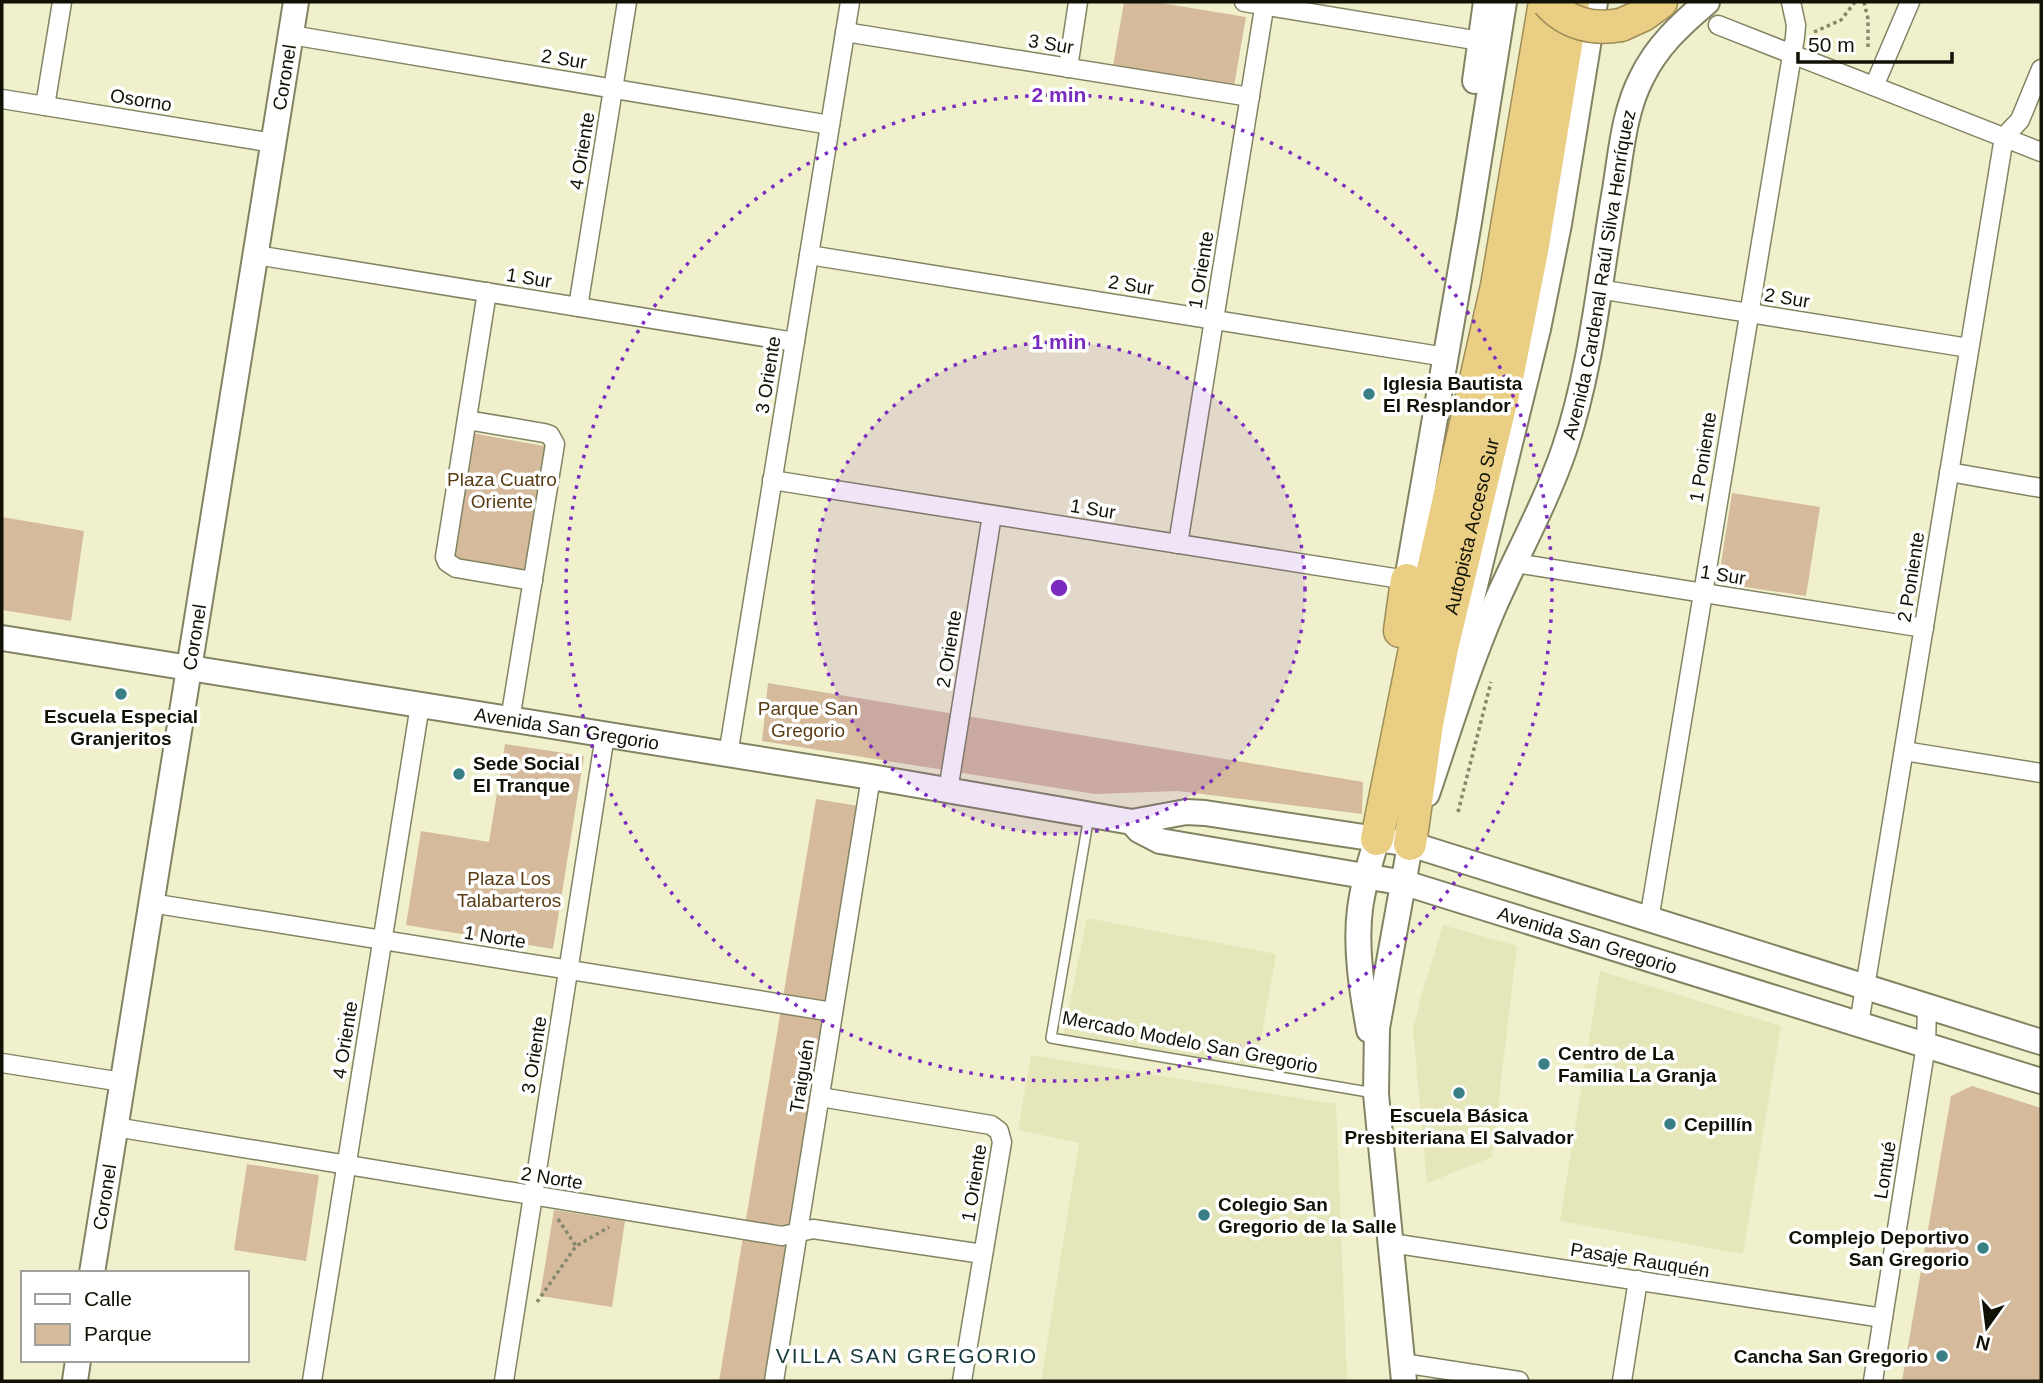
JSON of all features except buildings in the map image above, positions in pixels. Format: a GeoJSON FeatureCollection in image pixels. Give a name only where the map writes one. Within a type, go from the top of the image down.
{"type":"FeatureCollection","features":[{"type":"Feature","properties":{"kind":"highway"},"geometry":{"type":"LineString","coordinates":[[1546,2],[1561,14],[1584,25],[1609,27],[1621,25],[1643,15],[1661,2]]}},
{"type":"Feature","properties":{"kind":"highway","name":"Autopista Acceso Sur"},"geometry":{"type":"LineString","coordinates":[[1377,839],[1426,601],[1497,286],[1546,2]]}},
{"type":"Feature","properties":{"kind":"highway","name":"Autopista Acceso Sur"},"geometry":{"type":"LineString","coordinates":[[1410,844],[1425,736],[1442,648],[1521,309],[1573,2]]}},
{"type":"Feature","properties":{"kind":"highway"},"geometry":{"type":"LineString","coordinates":[[1394,756],[1395,699],[1407,580]]}},
{"type":"Feature","properties":{"kind":"main road","name":"Coronel"},"geometry":{"type":"LineString","coordinates":[[92,1271],[296,2]]}},
{"type":"Feature","properties":{"kind":"main road"},"geometry":{"type":"LineString","coordinates":[[1469,222],[1471,120],[1486,2]]}},
{"type":"Feature","properties":{"kind":"main road"},"geometry":{"type":"LineString","coordinates":[[1407,580],[1504,2]]}},
{"type":"Feature","properties":{"kind":"main road"},"geometry":{"type":"LineString","coordinates":[[1403,1372],[1376,1094],[1375,1054],[1380,1003],[1405,883],[1410,844],[1538,329],[1559,224],[1595,2]]}},
{"type":"Feature","properties":{"kind":"main road","name":"Avenida Cardenal Raúl Silva Henríquez"},"geometry":{"type":"LineString","coordinates":[[1410,844],[1472,662],[1494,606],[1551,483],[1574,416],[1584,373],[1624,137],[1635,91],[1662,44],[1707,2]]}},
{"type":"Feature","properties":{"kind":"main road","name":"Avenida San Gregorio"},"geometry":{"type":"LineString","coordinates":[[2,638],[871,777],[1132,822],[1186,812],[1410,844],[2041,1042]]}},
{"type":"Feature","properties":{"kind":"main road","name":"Avenida San Gregorio"},"geometry":{"type":"LineString","coordinates":[[1132,822],[1139,830],[1160,841],[1405,883],[2041,1081]]}},
{"type":"Feature","properties":{"kind":"main road"},"geometry":{"type":"LineString","coordinates":[[1375,1054],[1364,1002],[1359,913],[1377,839]]}},
{"type":"Feature","properties":{"kind":"main road"},"geometry":{"type":"LineString","coordinates":[[75,1381],[78,1362]]}},
{"type":"Feature","properties":{"kind":"street"},"geometry":{"type":"LineString","coordinates":[[46,106],[62,2]]}},
{"type":"Feature","properties":{"kind":"street","name":"4 Oriente"},"geometry":{"type":"LineString","coordinates":[[578,307],[627,2]]}},
{"type":"Feature","properties":{"kind":"street","name":"3 Oriente"},"geometry":{"type":"LineString","coordinates":[[727,755],[850,2]]}},
{"type":"Feature","properties":{"kind":"street"},"geometry":{"type":"LineString","coordinates":[[1068,68],[1078,2]]}},
{"type":"Feature","properties":{"kind":"street"},"geometry":{"type":"LineString","coordinates":[[1244,2],[1480,41]]}},
{"type":"Feature","properties":{"kind":"street","name":"1 Poniente"},"geometry":{"type":"LineString","coordinates":[[1649,919],[1794,45],[1796,25],[1791,2]]}},
{"type":"Feature","properties":{"kind":"street"},"geometry":{"type":"LineString","coordinates":[[1875,85],[1910,2]]}},
{"type":"Feature","properties":{"kind":"street","name":"1 Oriente"},"geometry":{"type":"LineString","coordinates":[[1178,544],[1265,4]]}},
{"type":"Feature","properties":{"kind":"street"},"geometry":{"type":"LineString","coordinates":[[1718,24],[1794,45],[1875,85],[2041,152]]}},
{"type":"Feature","properties":{"kind":"street","name":"3 Sur"},"geometry":{"type":"LineString","coordinates":[[845,32],[1250,97]]}},
{"type":"Feature","properties":{"kind":"street","name":"2 Sur"},"geometry":{"type":"LineString","coordinates":[[291,35],[830,125]]}},
{"type":"Feature","properties":{"kind":"street"},"geometry":{"type":"LineString","coordinates":[[2004,137],[2021,120],[2041,69]]}},
{"type":"Feature","properties":{"kind":"street","name":"Osorno"},"geometry":{"type":"LineString","coordinates":[[2,99],[274,143]]}},
{"type":"Feature","properties":{"kind":"street","name":"2 Poniente"},"geometry":{"type":"LineString","coordinates":[[1859,1024],[2004,137]]}},
{"type":"Feature","properties":{"kind":"street","name":"1 Sur"},"geometry":{"type":"LineString","coordinates":[[256,255],[795,342]]}},
{"type":"Feature","properties":{"kind":"street","name":"2 Sur"},"geometry":{"type":"LineString","coordinates":[[809,255],[1446,357]]}},
{"type":"Feature","properties":{"kind":"street","name":"2 Sur"},"geometry":{"type":"LineString","coordinates":[[1598,289],[1969,348]]}},
{"type":"Feature","properties":{"kind":"street"},"geometry":{"type":"LineString","coordinates":[[486,292],[446,552],[447,562],[456,568],[533,581]]}},
{"type":"Feature","properties":{"kind":"street"},"geometry":{"type":"LineString","coordinates":[[467,420],[544,433],[550,435],[555,444],[510,720]]}},
{"type":"Feature","properties":{"kind":"street"},"geometry":{"type":"LineString","coordinates":[[1949,472],[2041,488]]}},
{"type":"Feature","properties":{"kind":"street","name":"1 Sur"},"geometry":{"type":"LineString","coordinates":[[772,480],[1407,580]]}},
{"type":"Feature","properties":{"kind":"street","name":"2 Oriente"},"geometry":{"type":"LineString","coordinates":[[948,791],[992,515]]}},
{"type":"Feature","properties":{"kind":"street","name":"1 Sur"},"geometry":{"type":"LineString","coordinates":[[1515,563],[1924,628]]}},
{"type":"Feature","properties":{"kind":"street","name":"4 Oriente"},"geometry":{"type":"LineString","coordinates":[[312,1381],[420,705]]}},
{"type":"Feature","properties":{"kind":"street","name":"3 Oriente"},"geometry":{"type":"LineString","coordinates":[[504,1381],[605,735]]}},
{"type":"Feature","properties":{"kind":"street"},"geometry":{"type":"LineString","coordinates":[[1904,751],[2041,773]]}},
{"type":"Feature","properties":{"kind":"street","name":"Traiguén"},"geometry":{"type":"LineString","coordinates":[[774,1381],[871,777]]}},
{"type":"Feature","properties":{"kind":"street","name":"1 Norte"},"geometry":{"type":"LineString","coordinates":[[150,903],[833,1012]]}},
{"type":"Feature","properties":{"kind":"street","name":"Lontué"},"geometry":{"type":"LineString","coordinates":[[1873,1381],[1926,1045],[1927,1006]]}},
{"type":"Feature","properties":{"kind":"street"},"geometry":{"type":"LineString","coordinates":[[2,1063],[122,1082]]}},
{"type":"Feature","properties":{"kind":"street","name":"1 Oriente"},"geometry":{"type":"LineString","coordinates":[[820,1097],[990,1125],[999,1131],[1002,1142],[962,1381]]}},
{"type":"Feature","properties":{"kind":"street","name":"2 Norte"},"geometry":{"type":"LineString","coordinates":[[115,1127],[782,1236],[813,1229],[983,1254]]}},
{"type":"Feature","properties":{"kind":"street","name":"Pasaje Rauquén"},"geometry":{"type":"LineString","coordinates":[[1391,1243],[1883,1318]]}},
{"type":"Feature","properties":{"kind":"street"},"geometry":{"type":"LineString","coordinates":[[1622,1381],[1638,1280]]}},
{"type":"Feature","properties":{"kind":"street"},"geometry":{"type":"LineString","coordinates":[[1403,1372],[1518,1381]]}},
{"type":"Feature","properties":{"kind":"lane","name":"Mercado Modelo San Gregorio"},"geometry":{"type":"LineString","coordinates":[[1089,814],[1051,1038],[1376,1094]]}},
{"type":"Feature","properties":{"kind":"path"},"geometry":{"type":"LineString","coordinates":[[1794,45],[1844,17],[1855,2]]}},
{"type":"Feature","properties":{"kind":"path"},"geometry":{"type":"LineString","coordinates":[[1864,2],[1868,19],[1868,56]]}},
{"type":"Feature","properties":{"kind":"path"},"geometry":{"type":"LineString","coordinates":[[558,1218],[576,1246]]}},
{"type":"Feature","properties":{"kind":"path"},"geometry":{"type":"LineString","coordinates":[[537,1302],[576,1246],[610,1226]]}},
{"type":"Feature","properties":{"kind":"shaded area"},"geometry":{"type":"Polygon","coordinates":[[[1087,918],[1276,954],[1254,1079],[1061,1047],[1087,918]]]}},
{"type":"Feature","properties":{"kind":"shaded area","name":"Escuela Básica Presbiteriana El Salvador"},"geometry":{"type":"Polygon","coordinates":[[[1443,925],[1517,946],[1492,1157],[1427,1183],[1413,1030],[1443,925]]]}},
{"type":"Feature","properties":{"kind":"shaded area","name":"Cepillín"},"geometry":{"type":"Polygon","coordinates":[[[1600,971],[1781,1026],[1743,1254],[1560,1221],[1600,971]]]}},
{"type":"Feature","properties":{"kind":"shaded area","name":"Colegio San Gregorio de la Salle"},"geometry":{"type":"Polygon","coordinates":[[[1031,1055],[1336,1104],[1347,1381],[1041,1381],[1079,1143],[1018,1130],[1031,1055]]]}},
{"type":"Feature","properties":{"kind":"green space"},"geometry":{"type":"Polygon","coordinates":[[[1124,2],[1155,2],[1246,17],[1234,86],[1113,66],[1124,2]]]}},
{"type":"Feature","properties":{"kind":"green space","name":"Plaza Cuatro Oriente"},"geometry":{"type":"Polygon","coordinates":[[[472,433],[549,447],[525,575],[458,563],[453,553],[472,433]]]}},
{"type":"Feature","properties":{"kind":"green space"},"geometry":{"type":"Polygon","coordinates":[[[1732,493],[1820,507],[1806,596],[1718,583],[1732,493]]]}},
{"type":"Feature","properties":{"kind":"green space"},"geometry":{"type":"Polygon","coordinates":[[[2,517],[84,531],[71,621],[2,610],[2,517]]]}},
{"type":"Feature","properties":{"kind":"green space","name":"Parque San Gregorio"},"geometry":{"type":"Polygon","coordinates":[[[768,683],[1363,782],[1362,814],[1178,791],[1095,794],[762,741],[768,683]]]}},
{"type":"Feature","properties":{"kind":"green space","name":"Plaza Los Talabarteros"},"geometry":{"type":"Polygon","coordinates":[[[505,744],[584,756],[553,949],[406,925],[421,831],[489,842],[505,744]]]}},
{"type":"Feature","properties":{"kind":"green space"},"geometry":{"type":"Polygon","coordinates":[[[816,799],[859,806],[764,1381],[719,1381],[816,799]]]}},
{"type":"Feature","properties":{"kind":"green space","name":"Complejo Deportivo San Gregorio"},"geometry":{"type":"Polygon","coordinates":[[[1972,1086],[2041,1108],[2041,1381],[1902,1381],[1951,1096],[1972,1086]]]}},
{"type":"Feature","properties":{"kind":"green space"},"geometry":{"type":"Polygon","coordinates":[[[247,1164],[319,1175],[306,1261],[234,1250],[247,1164]]]}},
{"type":"Feature","properties":{"kind":"green space"},"geometry":{"type":"Polygon","coordinates":[[[554,1210],[625,1221],[612,1307],[540,1296],[554,1210]]]}},
{"type":"Feature","properties":{"kind":"place","name":"Iglesia Bautista El Resplandor"},"geometry":{"type":"Point","coordinates":[1369,394]}},
{"type":"Feature","properties":{"kind":"place","name":"Escuela Especial Granjeritos"},"geometry":{"type":"Point","coordinates":[121,694]}},
{"type":"Feature","properties":{"kind":"place","name":"Sede Social El Tranque"},"geometry":{"type":"Point","coordinates":[459,774]}},
{"type":"Feature","properties":{"kind":"place","name":"Centro de La Familia La Granja"},"geometry":{"type":"Point","coordinates":[1544,1064]}},
{"type":"Feature","properties":{"kind":"place","name":"Escuela Básica Presbiteriana El Salvador"},"geometry":{"type":"Point","coordinates":[1459,1093]}},
{"type":"Feature","properties":{"kind":"place","name":"Cepillín"},"geometry":{"type":"Point","coordinates":[1670,1124]}},
{"type":"Feature","properties":{"kind":"place","name":"Colegio San Gregorio de la Salle"},"geometry":{"type":"Point","coordinates":[1204,1215]}},
{"type":"Feature","properties":{"kind":"place","name":"Complejo Deportivo San Gregorio"},"geometry":{"type":"Point","coordinates":[1983,1248]}},
{"type":"Feature","properties":{"kind":"place","name":"Cancha San Gregorio"},"geometry":{"type":"Point","coordinates":[1942,1356]}},
{"type":"Feature","properties":{"kind":"district","name":"VILLA SAN GREGORIO"},"geometry":{"type":"Point","coordinates":[907,1355]}}]}
